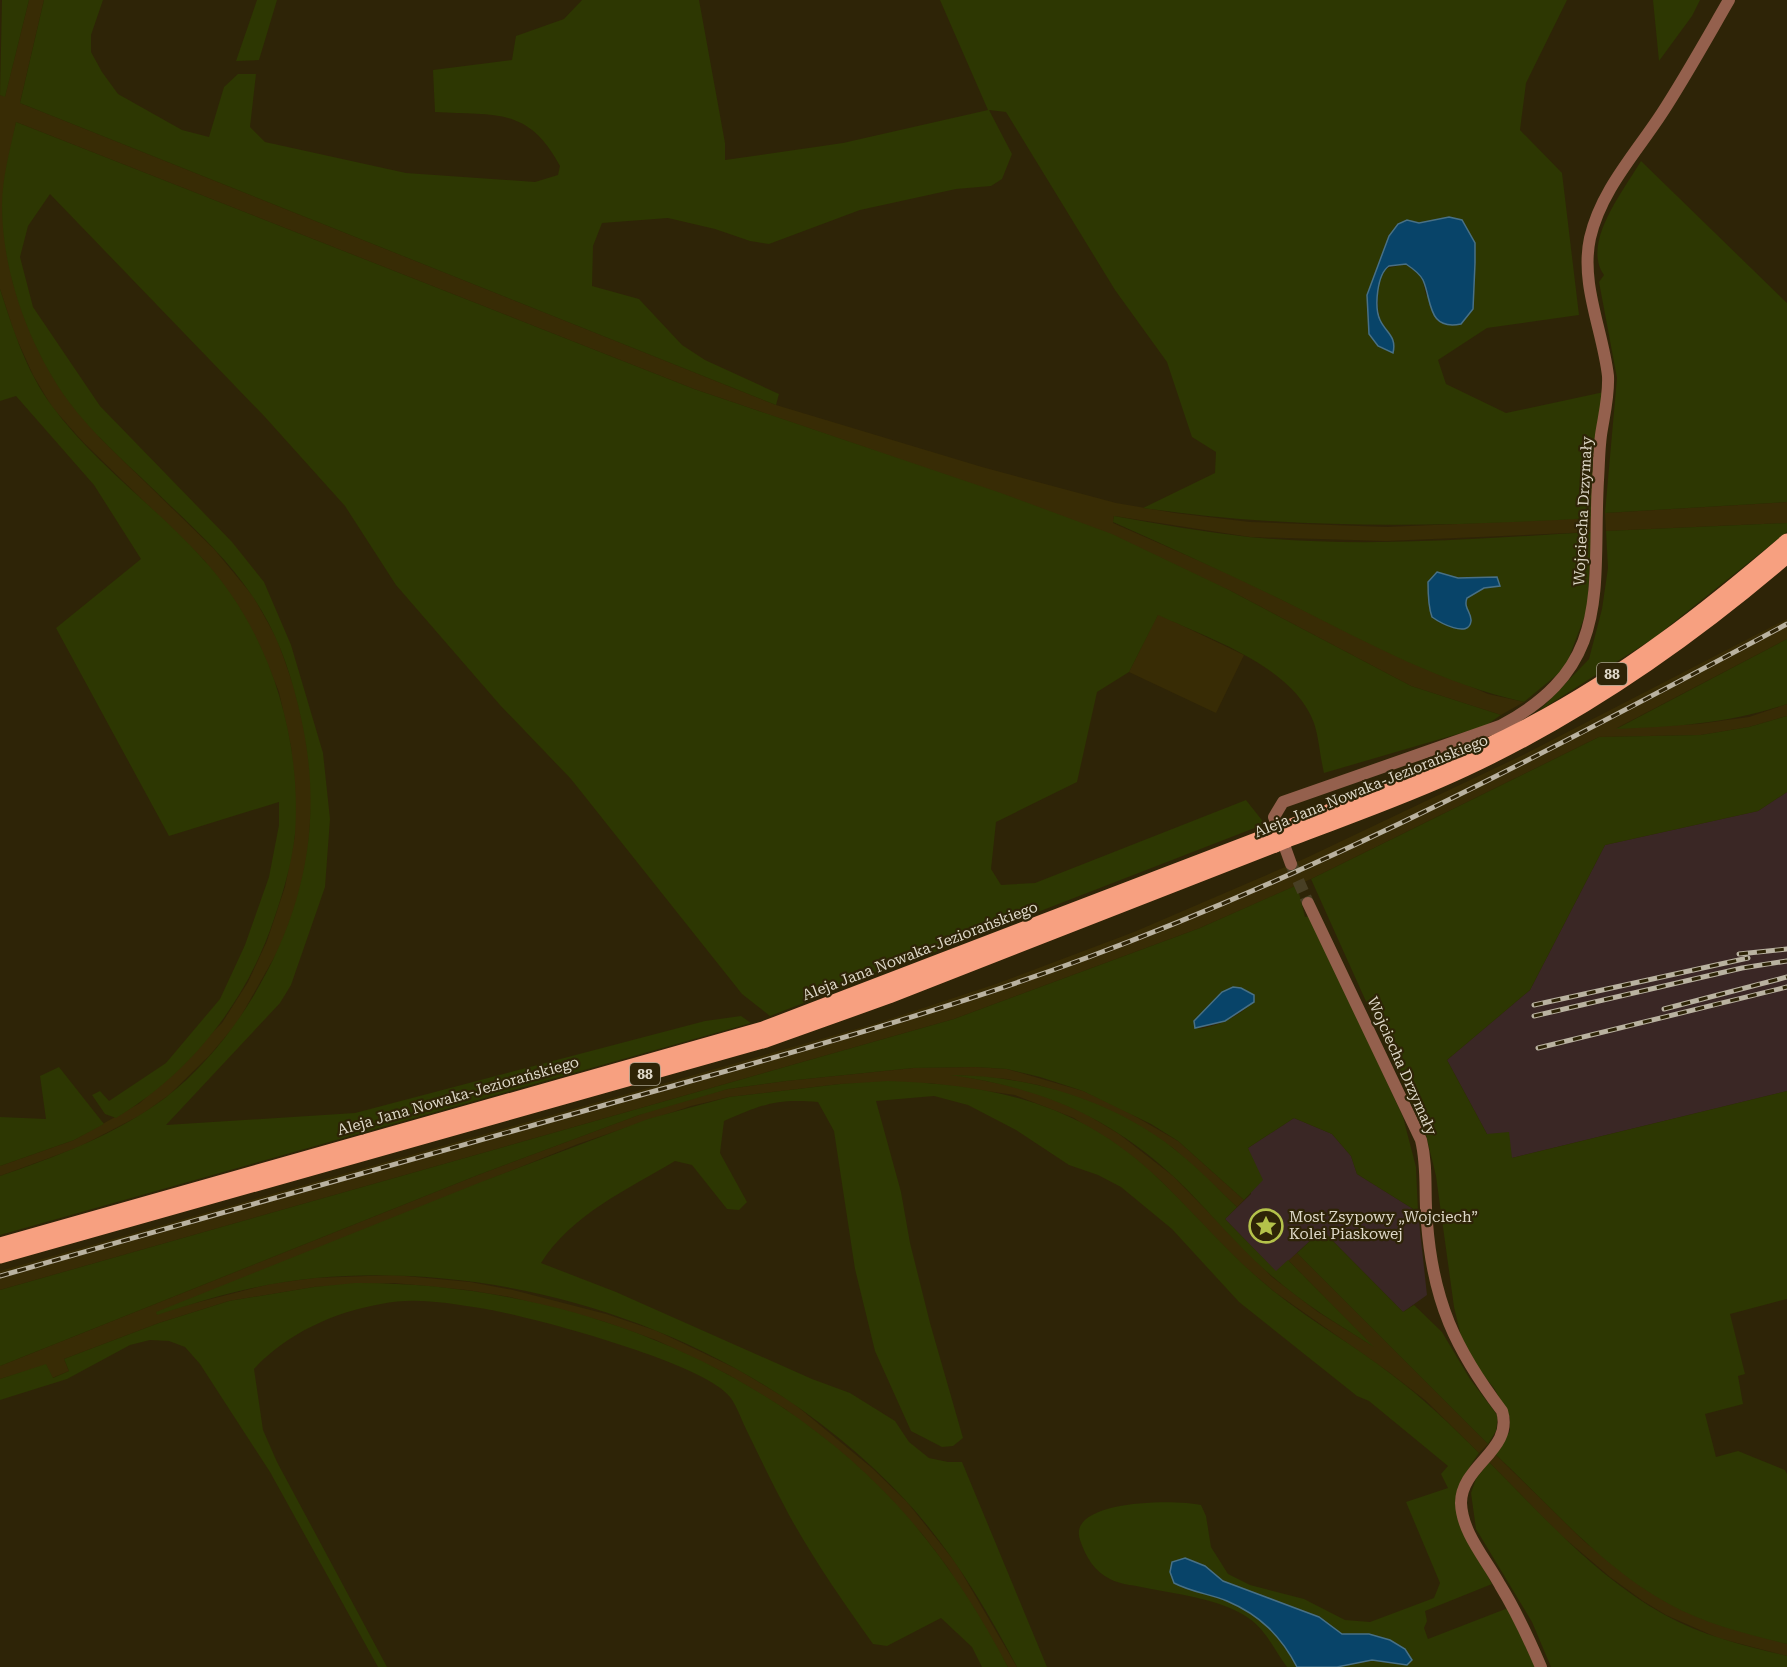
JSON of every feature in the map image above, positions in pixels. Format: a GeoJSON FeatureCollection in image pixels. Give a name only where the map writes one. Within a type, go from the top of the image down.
{"type":"FeatureCollection","features":[{"type":"Feature","properties":{"kind":"main road","name":"Aleja Jana Nowaka-Jeziorańskiego"},"geometry":{"type":"LineString","coordinates":[[0,1256],[766,1040],[900,992],[1279,837],[1418,777],[1533,723],[1671,634],[1787,541]]}},
{"type":"Feature","properties":{"kind":"main road","name":"Aleja Jana Nowaka-Jeziorańskiego"},"geometry":{"type":"LineString","coordinates":[[0,1245],[763,1029],[1462,771],[1540,732],[1651,663],[1705,624],[1787,556]]}},
{"type":"Feature","properties":{"kind":"street","name":"Wojciecha Drzymały"},"geometry":{"type":"LineString","coordinates":[[1291,864],[1274,817],[1283,802],[1500,726],[1524,712],[1551,691],[1569,671],[1580,653],[1593,612],[1600,444],[1608,387],[1589,275],[1590,238],[1609,190],[1667,105],[1729,0]]}},
{"type":"Feature","properties":{"kind":"street","name":"Wojciecha Drzymały"},"geometry":{"type":"LineString","coordinates":[[1308,903],[1421,1140],[1425,1164],[1429,1244],[1444,1316],[1464,1358],[1502,1411],[1504,1420],[1501,1438],[1469,1477],[1464,1487],[1462,1512],[1470,1536],[1500,1585],[1541,1667]]}},
{"type":"Feature","properties":{"kind":"shaded area"},"geometry":{"type":"Polygon","coordinates":[[[29,0],[44,0],[20,103],[776,405],[982,467],[1116,503],[1175,513],[1250,522],[1387,527],[1592,518],[1592,532],[1386,541],[1250,537],[1114,516],[1113,523],[1236,577],[1368,642],[1488,694],[1524,702],[1501,715],[1411,686],[1229,590],[873,450],[694,389],[16,122],[2,206],[4,234],[13,283],[30,331],[100,438],[214,549],[253,596],[277,639],[294,687],[309,746],[312,795],[308,852],[298,902],[284,940],[237,1023],[209,1056],[169,1095],[141,1115],[79,1147],[0,1176],[0,1166],[74,1140],[140,1103],[222,1023],[248,982],[267,941],[285,887],[295,835],[291,747],[279,692],[259,644],[239,608],[204,560],[83,442],[52,407],[33,375],[15,335],[0,289],[0,95],[5,96],[29,0]]]}},
{"type":"Feature","properties":{"kind":"shaded area"},"geometry":{"type":"Polygon","coordinates":[[[1787,502],[1787,523],[1606,531],[1605,513],[1787,502]]]}},
{"type":"Feature","properties":{"kind":"shaded area"},"geometry":{"type":"Polygon","coordinates":[[[1158,614],[1244,655],[1216,713],[1129,672],[1158,614]]]}},
{"type":"Feature","properties":{"kind":"shaded area"},"geometry":{"type":"Polygon","coordinates":[[[1787,619],[1787,639],[1617,728],[1698,724],[1749,717],[1787,704],[1787,716],[1749,727],[1701,735],[1599,737],[1311,879],[1200,928],[954,1019],[0,1290],[0,1271],[878,1023],[996,984],[1134,932],[1306,858],[1525,754],[1787,619]]]}},
{"type":"Feature","properties":{"kind":"shaded area"},"geometry":{"type":"Polygon","coordinates":[[[1787,792],[1787,1091],[1512,1158],[1487,1134],[1447,1060],[1530,990],[1605,845],[1758,811],[1787,792]]]}},
{"type":"Feature","properties":{"kind":"shaded area"},"geometry":{"type":"Polygon","coordinates":[[[913,1068],[1007,1069],[1083,1091],[1119,1107],[1178,1141],[1244,1200],[1237,1207],[1173,1148],[1116,1114],[1082,1099],[1038,1085],[1007,1079],[956,1075],[1026,1089],[1081,1111],[1119,1134],[1173,1176],[1272,1277],[1318,1312],[1371,1345],[1288,1260],[1297,1253],[1488,1444],[1479,1453],[1425,1400],[1276,1293],[1239,1262],[1161,1181],[1137,1161],[1074,1118],[1015,1095],[929,1083],[840,1084],[729,1097],[691,1106],[578,1144],[156,1313],[270,1284],[314,1278],[394,1275],[470,1282],[513,1290],[606,1314],[657,1331],[737,1369],[792,1402],[872,1468],[907,1502],[956,1563],[1017,1667],[1008,1667],[948,1568],[923,1535],[867,1476],[827,1442],[785,1409],[727,1374],[656,1340],[602,1321],[510,1297],[467,1290],[394,1283],[314,1287],[229,1301],[159,1323],[64,1359],[69,1371],[52,1378],[46,1365],[0,1379],[0,1366],[478,1175],[668,1104],[728,1089],[786,1081],[913,1068]]]}},
{"type":"Feature","properties":{"kind":"shaded area"},"geometry":{"type":"Polygon","coordinates":[[[1294,1118],[1332,1134],[1351,1156],[1357,1174],[1418,1212],[1427,1295],[1403,1312],[1322,1230],[1276,1272],[1225,1219],[1251,1194],[1248,1148],[1294,1118]]]}},
{"type":"Feature","properties":{"kind":"shaded area"},"geometry":{"type":"Polygon","coordinates":[[[1495,1454],[1585,1542],[1647,1590],[1700,1618],[1787,1644],[1787,1656],[1718,1638],[1666,1615],[1643,1601],[1610,1577],[1556,1531],[1489,1462],[1495,1454]]]}},
{"type":"Feature","properties":{"kind":"green space"},"geometry":{"type":"Polygon","coordinates":[[[2,0],[29,0],[5,97],[0,95],[2,0]]]}},
{"type":"Feature","properties":{"kind":"green space"},"geometry":{"type":"Polygon","coordinates":[[[44,0],[103,0],[91,35],[91,52],[102,72],[118,94],[182,130],[209,137],[224,87],[238,74],[256,74],[250,127],[265,142],[406,173],[535,182],[558,175],[560,166],[548,147],[535,133],[508,118],[435,112],[433,70],[512,60],[516,36],[564,19],[582,0],[699,0],[725,143],[725,160],[843,143],[988,110],[940,0],[1567,0],[1526,83],[1520,130],[1562,173],[1579,315],[1487,328],[1438,360],[1446,384],[1506,413],[1604,392],[1592,518],[1367,525],[1255,520],[1143,508],[1215,473],[1216,452],[1192,437],[1167,362],[1115,290],[1006,112],[989,110],[1012,154],[1002,179],[991,186],[956,189],[860,210],[769,244],[750,241],[715,229],[668,218],[602,223],[593,246],[592,286],[639,299],[682,345],[705,360],[779,394],[776,405],[20,103],[44,0]],[[1407,220],[1389,236],[1367,295],[1380,319],[1378,294],[1384,269],[1406,264],[1422,277],[1426,295],[1473,309],[1475,243],[1462,220],[1419,223],[1407,220]]]}},
{"type":"Feature","properties":{"kind":"green space"},"geometry":{"type":"Polygon","coordinates":[[[257,0],[277,0],[259,60],[236,61],[257,0]]]}},
{"type":"Feature","properties":{"kind":"green space"},"geometry":{"type":"Polygon","coordinates":[[[1653,0],[1700,0],[1692,16],[1659,61],[1653,0]]]}},
{"type":"Feature","properties":{"kind":"green space"},"geometry":{"type":"Polygon","coordinates":[[[16,122],[694,389],[1001,493],[1112,534],[1229,590],[1411,686],[1501,715],[1485,726],[1324,773],[1314,723],[1303,703],[1288,685],[1247,656],[1158,615],[1129,672],[1097,692],[1077,782],[996,822],[991,869],[1001,885],[1035,883],[1246,800],[1265,824],[770,1016],[742,994],[571,779],[500,705],[396,585],[345,506],[265,417],[50,194],[28,226],[20,257],[33,307],[100,406],[232,542],[264,582],[291,645],[323,753],[330,819],[325,887],[291,985],[280,1003],[166,1125],[355,1113],[705,1021],[741,1016],[751,1023],[0,1235],[0,1176],[86,1143],[146,1111],[190,1077],[233,1027],[251,1000],[286,930],[298,894],[306,857],[310,820],[310,783],[306,744],[298,705],[280,649],[261,609],[218,553],[88,425],[55,381],[31,334],[13,283],[3,231],[3,185],[16,122]]]}},
{"type":"Feature","properties":{"kind":"green space"},"geometry":{"type":"Polygon","coordinates":[[[1641,161],[1787,303],[1787,502],[1605,513],[1617,378],[1599,282],[1604,275],[1598,262],[1598,248],[1607,217],[1641,161]]]}},
{"type":"Feature","properties":{"kind":"green space"},"geometry":{"type":"Polygon","coordinates":[[[0,289],[28,364],[52,406],[86,446],[202,558],[226,587],[246,618],[263,651],[276,686],[293,760],[296,797],[292,855],[264,947],[233,1005],[193,1056],[144,1100],[116,1118],[105,1114],[92,1095],[100,1091],[109,1101],[166,1063],[220,999],[245,945],[269,877],[279,825],[279,802],[169,836],[56,628],[141,559],[94,485],[16,396],[0,401],[0,289]]]}},
{"type":"Feature","properties":{"kind":"green space"},"geometry":{"type":"Polygon","coordinates":[[[1114,516],[1249,537],[1335,542],[1420,541],[1592,532],[1587,610],[1565,668],[1524,702],[1465,685],[1407,662],[1251,585],[1113,522],[1114,516]]]}},
{"type":"Feature","properties":{"kind":"green space"},"geometry":{"type":"Polygon","coordinates":[[[1787,523],[1787,532],[1654,638],[1539,711],[1589,659],[1602,609],[1608,568],[1606,531],[1787,523]]]}},
{"type":"Feature","properties":{"kind":"green space"},"geometry":{"type":"Polygon","coordinates":[[[1787,639],[1787,704],[1724,720],[1616,729],[1787,639]]]}},
{"type":"Feature","properties":{"kind":"green space"},"geometry":{"type":"Polygon","coordinates":[[[1787,716],[1787,792],[1758,811],[1605,845],[1530,990],[1447,1060],[1487,1134],[1509,1132],[1512,1158],[1787,1091],[1787,1299],[1730,1314],[1745,1374],[1738,1376],[1743,1404],[1705,1414],[1716,1457],[1738,1451],[1785,1470],[1787,1474],[1787,1644],[1726,1628],[1697,1617],[1644,1589],[1578,1535],[1495,1454],[1510,1431],[1510,1418],[1494,1388],[1475,1365],[1461,1336],[1454,1307],[1436,1176],[1426,1135],[1311,879],[1599,737],[1701,735],[1749,727],[1787,716]]]}},
{"type":"Feature","properties":{"kind":"green space"},"geometry":{"type":"Polygon","coordinates":[[[1297,885],[1305,917],[1310,916],[1403,1117],[1416,1167],[1418,1212],[1357,1174],[1351,1156],[1332,1134],[1294,1118],[1248,1148],[1263,1180],[1244,1200],[1178,1141],[1151,1124],[1083,1091],[1040,1077],[1007,1069],[976,1067],[913,1068],[786,1081],[728,1089],[639,1115],[478,1175],[0,1366],[0,1290],[954,1019],[1200,928],[1297,885]],[[1254,995],[1198,1029],[1228,1020],[1254,1002],[1254,995]]]}},
{"type":"Feature","properties":{"kind":"green space"},"geometry":{"type":"Polygon","coordinates":[[[59,1067],[104,1124],[74,1140],[0,1166],[0,1117],[46,1119],[40,1076],[59,1067]]]}},
{"type":"Feature","properties":{"kind":"green space"},"geometry":{"type":"Polygon","coordinates":[[[950,1075],[1009,1080],[1068,1093],[1123,1116],[1149,1131],[1198,1169],[1237,1207],[1225,1219],[1276,1271],[1288,1260],[1374,1347],[1309,1305],[1273,1277],[1174,1177],[1124,1137],[1070,1107],[1042,1096],[1013,1087],[950,1075]]]}},
{"type":"Feature","properties":{"kind":"green space"},"geometry":{"type":"Polygon","coordinates":[[[888,1081],[965,1087],[1001,1094],[1036,1103],[1068,1116],[1100,1133],[1131,1155],[1162,1182],[1231,1253],[1276,1293],[1377,1363],[1436,1412],[1479,1453],[1460,1489],[1458,1505],[1465,1534],[1492,1584],[1425,1611],[1427,1621],[1424,1628],[1428,1639],[1508,1608],[1535,1667],[1337,1667],[1372,1660],[1407,1665],[1369,1634],[1342,1634],[1319,1617],[1223,1581],[1205,1566],[1185,1558],[1174,1583],[1227,1601],[1250,1613],[1277,1636],[1297,1667],[1287,1667],[1259,1627],[1236,1611],[1196,1598],[1117,1582],[1099,1572],[1088,1558],[1080,1540],[1080,1526],[1090,1516],[1106,1509],[1126,1505],[1170,1502],[1201,1505],[1206,1516],[1211,1547],[1228,1574],[1250,1585],[1304,1599],[1345,1620],[1370,1622],[1434,1598],[1440,1583],[1406,1502],[1448,1488],[1441,1474],[1448,1466],[1369,1401],[1357,1396],[1239,1302],[1172,1229],[1121,1187],[1098,1175],[1069,1165],[1016,1130],[968,1105],[934,1096],[876,1101],[901,1192],[910,1243],[930,1323],[963,1438],[953,1446],[942,1447],[911,1431],[875,1351],[855,1269],[834,1131],[818,1102],[791,1101],[769,1104],[724,1121],[720,1153],[747,1202],[739,1210],[727,1209],[692,1165],[675,1161],[584,1217],[553,1246],[541,1263],[616,1292],[812,1379],[850,1393],[895,1421],[909,1442],[929,1458],[962,1462],[1047,1667],[1017,1667],[993,1623],[939,1540],[907,1502],[848,1446],[783,1397],[712,1356],[637,1323],[559,1299],[478,1283],[397,1276],[296,1280],[235,1292],[157,1315],[156,1312],[481,1182],[648,1119],[729,1097],[840,1084],[888,1081]]]}},
{"type":"Feature","properties":{"kind":"green space"},"geometry":{"type":"Polygon","coordinates":[[[1322,1230],[1403,1312],[1414,1305],[1442,1332],[1470,1379],[1498,1416],[1496,1431],[1488,1444],[1297,1253],[1322,1230]]]}},
{"type":"Feature","properties":{"kind":"green space"},"geometry":{"type":"Polygon","coordinates":[[[355,1283],[430,1286],[505,1296],[579,1314],[650,1338],[719,1370],[783,1408],[844,1454],[898,1506],[930,1543],[958,1583],[1008,1667],[982,1667],[972,1647],[941,1618],[887,1646],[873,1644],[829,1581],[799,1532],[730,1397],[714,1384],[687,1370],[613,1342],[573,1330],[480,1308],[418,1301],[393,1302],[346,1313],[312,1326],[281,1345],[254,1369],[263,1430],[277,1462],[387,1667],[378,1667],[270,1472],[200,1364],[185,1347],[169,1341],[150,1340],[130,1345],[67,1379],[0,1400],[0,1379],[46,1364],[53,1378],[69,1371],[64,1359],[159,1323],[229,1301],[314,1287],[355,1283]]]}},
{"type":"Feature","properties":{"kind":"green space"},"geometry":{"type":"Polygon","coordinates":[[[1489,1462],[1572,1545],[1616,1583],[1640,1600],[1694,1629],[1725,1640],[1787,1656],[1787,1667],[1551,1667],[1532,1622],[1476,1529],[1471,1493],[1476,1479],[1489,1462]]]}},
{"type":"Feature","properties":{"kind":"water"},"geometry":{"type":"Polygon","coordinates":[[[1449,217],[1462,220],[1475,243],[1473,309],[1461,324],[1442,323],[1433,312],[1420,276],[1406,264],[1389,266],[1379,283],[1377,307],[1380,320],[1394,342],[1393,353],[1378,346],[1369,334],[1367,295],[1389,236],[1398,224],[1407,220],[1419,223],[1449,217]]]}},
{"type":"Feature","properties":{"kind":"water"},"geometry":{"type":"Polygon","coordinates":[[[1437,572],[1458,578],[1497,577],[1500,586],[1484,588],[1467,598],[1466,605],[1471,618],[1469,626],[1465,629],[1453,628],[1432,617],[1431,614],[1428,582],[1437,572]]]}},
{"type":"Feature","properties":{"kind":"water"},"geometry":{"type":"Polygon","coordinates":[[[1233,987],[1241,988],[1254,995],[1254,1002],[1225,1021],[1195,1028],[1194,1021],[1222,992],[1233,987]]]}},
{"type":"Feature","properties":{"kind":"water"},"geometry":{"type":"Polygon","coordinates":[[[1185,1558],[1205,1566],[1223,1581],[1319,1617],[1342,1634],[1369,1634],[1390,1640],[1405,1649],[1412,1660],[1407,1665],[1372,1660],[1337,1667],[1297,1667],[1277,1636],[1250,1613],[1227,1601],[1174,1583],[1170,1572],[1172,1562],[1185,1558]]]}},
{"type":"Feature","properties":{"kind":"tunnel"},"geometry":{"type":"LineString","coordinates":[[1291,864],[1308,903]]}},
{"type":"Feature","properties":{"kind":"railway"},"geometry":{"type":"LineString","coordinates":[[0,1276],[854,1034],[971,998],[1086,958],[1177,923],[1354,845],[1529,760],[1787,624]]}},
{"type":"Feature","properties":{"kind":"railway"},"geometry":{"type":"LineString","coordinates":[[1739,954],[1787,949]]}},
{"type":"Feature","properties":{"kind":"railway"},"geometry":{"type":"LineString","coordinates":[[1534,1005],[1748,958]]}},
{"type":"Feature","properties":{"kind":"railway"},"geometry":{"type":"LineString","coordinates":[[1534,1016],[1742,968],[1787,961]]}},
{"type":"Feature","properties":{"kind":"railway"},"geometry":{"type":"LineString","coordinates":[[1664,1009],[1787,977]]}},
{"type":"Feature","properties":{"kind":"railway"},"geometry":{"type":"LineString","coordinates":[[1538,1048],[1787,987]]}},
{"type":"Feature","properties":{"kind":"place","name":"Most Zsypowy „Wojciech” Kolei Piaskowej"},"geometry":{"type":"Point","coordinates":[1266,1226]}}]}
